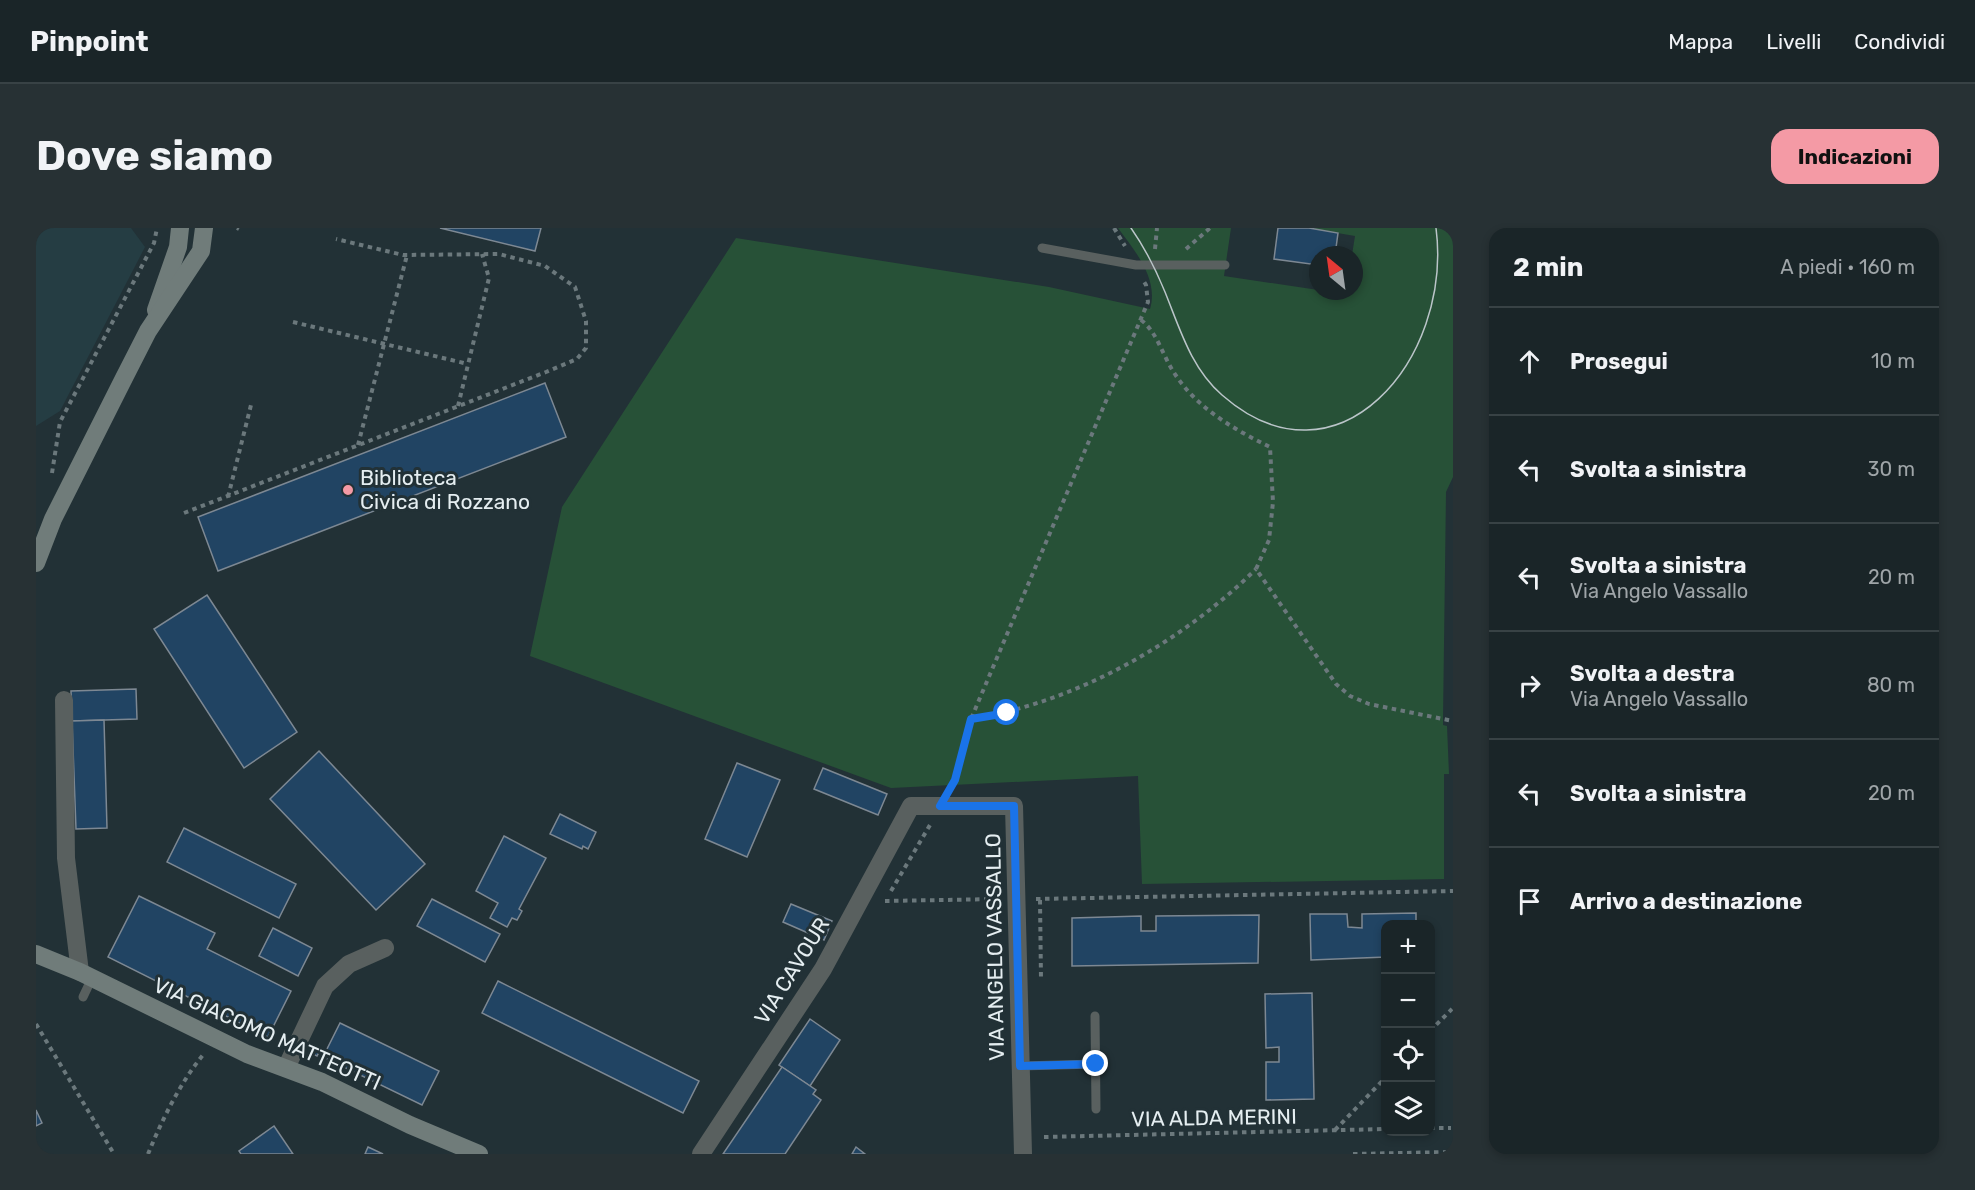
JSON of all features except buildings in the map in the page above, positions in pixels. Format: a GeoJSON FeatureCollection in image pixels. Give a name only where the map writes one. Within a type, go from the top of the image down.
{"type":"FeatureCollection","features":[{"type":"Feature","properties":{"kind":"street"},"geometry":{"type":"LineString","coordinates":[[148,331],[178,247],[180,228]]}},
{"type":"Feature","properties":{"kind":"street"},"geometry":{"type":"LineString","coordinates":[[36,562],[53,519],[148,331],[201,251],[204,228]]}},
{"type":"Feature","properties":{"kind":"street"},"geometry":{"type":"LineString","coordinates":[[64,700],[66,858],[86,975]]}},
{"type":"Feature","properties":{"kind":"street","name":"VIA ANGELO VASSALLO"},"geometry":{"type":"LineString","coordinates":[[911,806],[1014,806],[1023,1154]]}},
{"type":"Feature","properties":{"kind":"street","name":"VIA CAVOUR"},"geometry":{"type":"LineString","coordinates":[[701,1154],[823,969],[911,806]]}},
{"type":"Feature","properties":{"kind":"street"},"geometry":{"type":"LineString","coordinates":[[286,1068],[325,986],[349,964],[385,948]]}},
{"type":"Feature","properties":{"kind":"street","name":"VIA GIACOMO MATTEOTTI"},"geometry":{"type":"LineString","coordinates":[[36,954],[86,975],[246,1054],[344,1091],[410,1125],[479,1154]]}},
{"type":"Feature","properties":{"kind":"lane"},"geometry":{"type":"LineString","coordinates":[[1042,248],[1136,264],[1225,265]]}},
{"type":"Feature","properties":{"kind":"lane"},"geometry":{"type":"LineString","coordinates":[[83,997],[86,975]]}},
{"type":"Feature","properties":{"kind":"lane"},"geometry":{"type":"LineString","coordinates":[[1095,1016],[1096,1109]]}},
{"type":"Feature","properties":{"kind":"lane"},"geometry":{"type":"LineString","coordinates":[[1020,1066],[1096,1064]]}},
{"type":"Feature","properties":{"kind":"path"},"geometry":{"type":"LineString","coordinates":[[50,484],[60,422],[154,243],[157,228]]}},
{"type":"Feature","properties":{"kind":"path"},"geometry":{"type":"LineString","coordinates":[[1156,228],[1155,248],[1162,265],[1210,228]]}},
{"type":"Feature","properties":{"kind":"path"},"geometry":{"type":"LineString","coordinates":[[184,513],[577,359],[586,348],[586,321],[575,287],[545,266],[499,254],[407,254],[336,239]]}},
{"type":"Feature","properties":{"kind":"path"},"geometry":{"type":"LineString","coordinates":[[358,446],[407,254]]}},
{"type":"Feature","properties":{"kind":"path"},"geometry":{"type":"LineString","coordinates":[[458,407],[489,278],[482,254]]}},
{"type":"Feature","properties":{"kind":"path"},"geometry":{"type":"LineString","coordinates":[[880,910],[955,780],[971,719],[1141,320],[1149,327],[1173,372],[1189,392],[1207,409],[1237,431],[1270,447],[1273,502],[1269,540],[1256,569],[1234,591],[1195,622],[1152,650],[1076,689],[1007,713],[971,719]]}},
{"type":"Feature","properties":{"kind":"path"},"geometry":{"type":"LineString","coordinates":[[293,322],[468,364]]}},
{"type":"Feature","properties":{"kind":"path"},"geometry":{"type":"LineString","coordinates":[[228,497],[252,402]]}},
{"type":"Feature","properties":{"kind":"path"},"geometry":{"type":"LineString","coordinates":[[1256,569],[1336,684],[1350,696],[1369,704],[1453,721]]}},
{"type":"Feature","properties":{"kind":"path"},"geometry":{"type":"LineString","coordinates":[[885,901],[1453,891]]}},
{"type":"Feature","properties":{"kind":"path"},"geometry":{"type":"LineString","coordinates":[[1434,1028],[1452,1009]]}},
{"type":"Feature","properties":{"kind":"path"},"geometry":{"type":"LineString","coordinates":[[36,1024],[114,1154]]}},
{"type":"Feature","properties":{"kind":"path"},"geometry":{"type":"LineString","coordinates":[[148,1154],[182,1088],[213,1039]]}},
{"type":"Feature","properties":{"kind":"path"},"geometry":{"type":"LineString","coordinates":[[1334,1130],[1381,1082]]}},
{"type":"Feature","properties":{"kind":"path"},"geometry":{"type":"LineString","coordinates":[[1435,1128],[1451,1128]]}},
{"type":"Feature","properties":{"kind":"path","name":"VIA ALDA MERINI"},"geometry":{"type":"LineString","coordinates":[[1044,1137],[1381,1129]]}},
{"type":"Feature","properties":{"kind":"path"},"geometry":{"type":"LineString","coordinates":[[1353,1154],[1451,1152]]}},
{"type":"Feature","properties":{"kind":"shaded area"},"geometry":{"type":"Polygon","coordinates":[[[36,228],[131,228],[145,247],[60,411],[36,426],[36,228]]]}},
{"type":"Feature","properties":{"kind":"green space"},"geometry":{"type":"Polygon","coordinates":[[[1118,228],[1231,228],[1224,276],[1309,289],[1309,300],[1363,300],[1363,246],[1353,246],[1355,236],[1308,228],[1453,228],[1453,477],[1446,492],[1443,720],[1443,725],[1447,726],[1449,774],[1444,774],[1444,879],[1142,884],[1138,776],[891,788],[530,656],[562,507],[736,238],[1049,287],[1150,309],[1151,287],[1138,256],[1118,228]]]}},
{"type":"Feature","properties":{"kind":"tram line"},"geometry":{"type":"LineString","coordinates":[[1131,228],[1158,276],[1194,360],[1211,384],[1222,395],[1265,422],[1306,430],[1345,421],[1378,399],[1406,365],[1426,324],[1436,277],[1436,228]]}},
{"type":"Feature","properties":{"kind":"place","name":"Biblioteca Civica di Rozzano"},"geometry":{"type":"Point","coordinates":[348,490]}},
{"type":"Feature","properties":{"kind":"route"},"geometry":{"type":"LineString","coordinates":[[1007,713],[971,719],[955,780],[940,806],[1014,806],[1020,1066],[1096,1064]]}}]}
